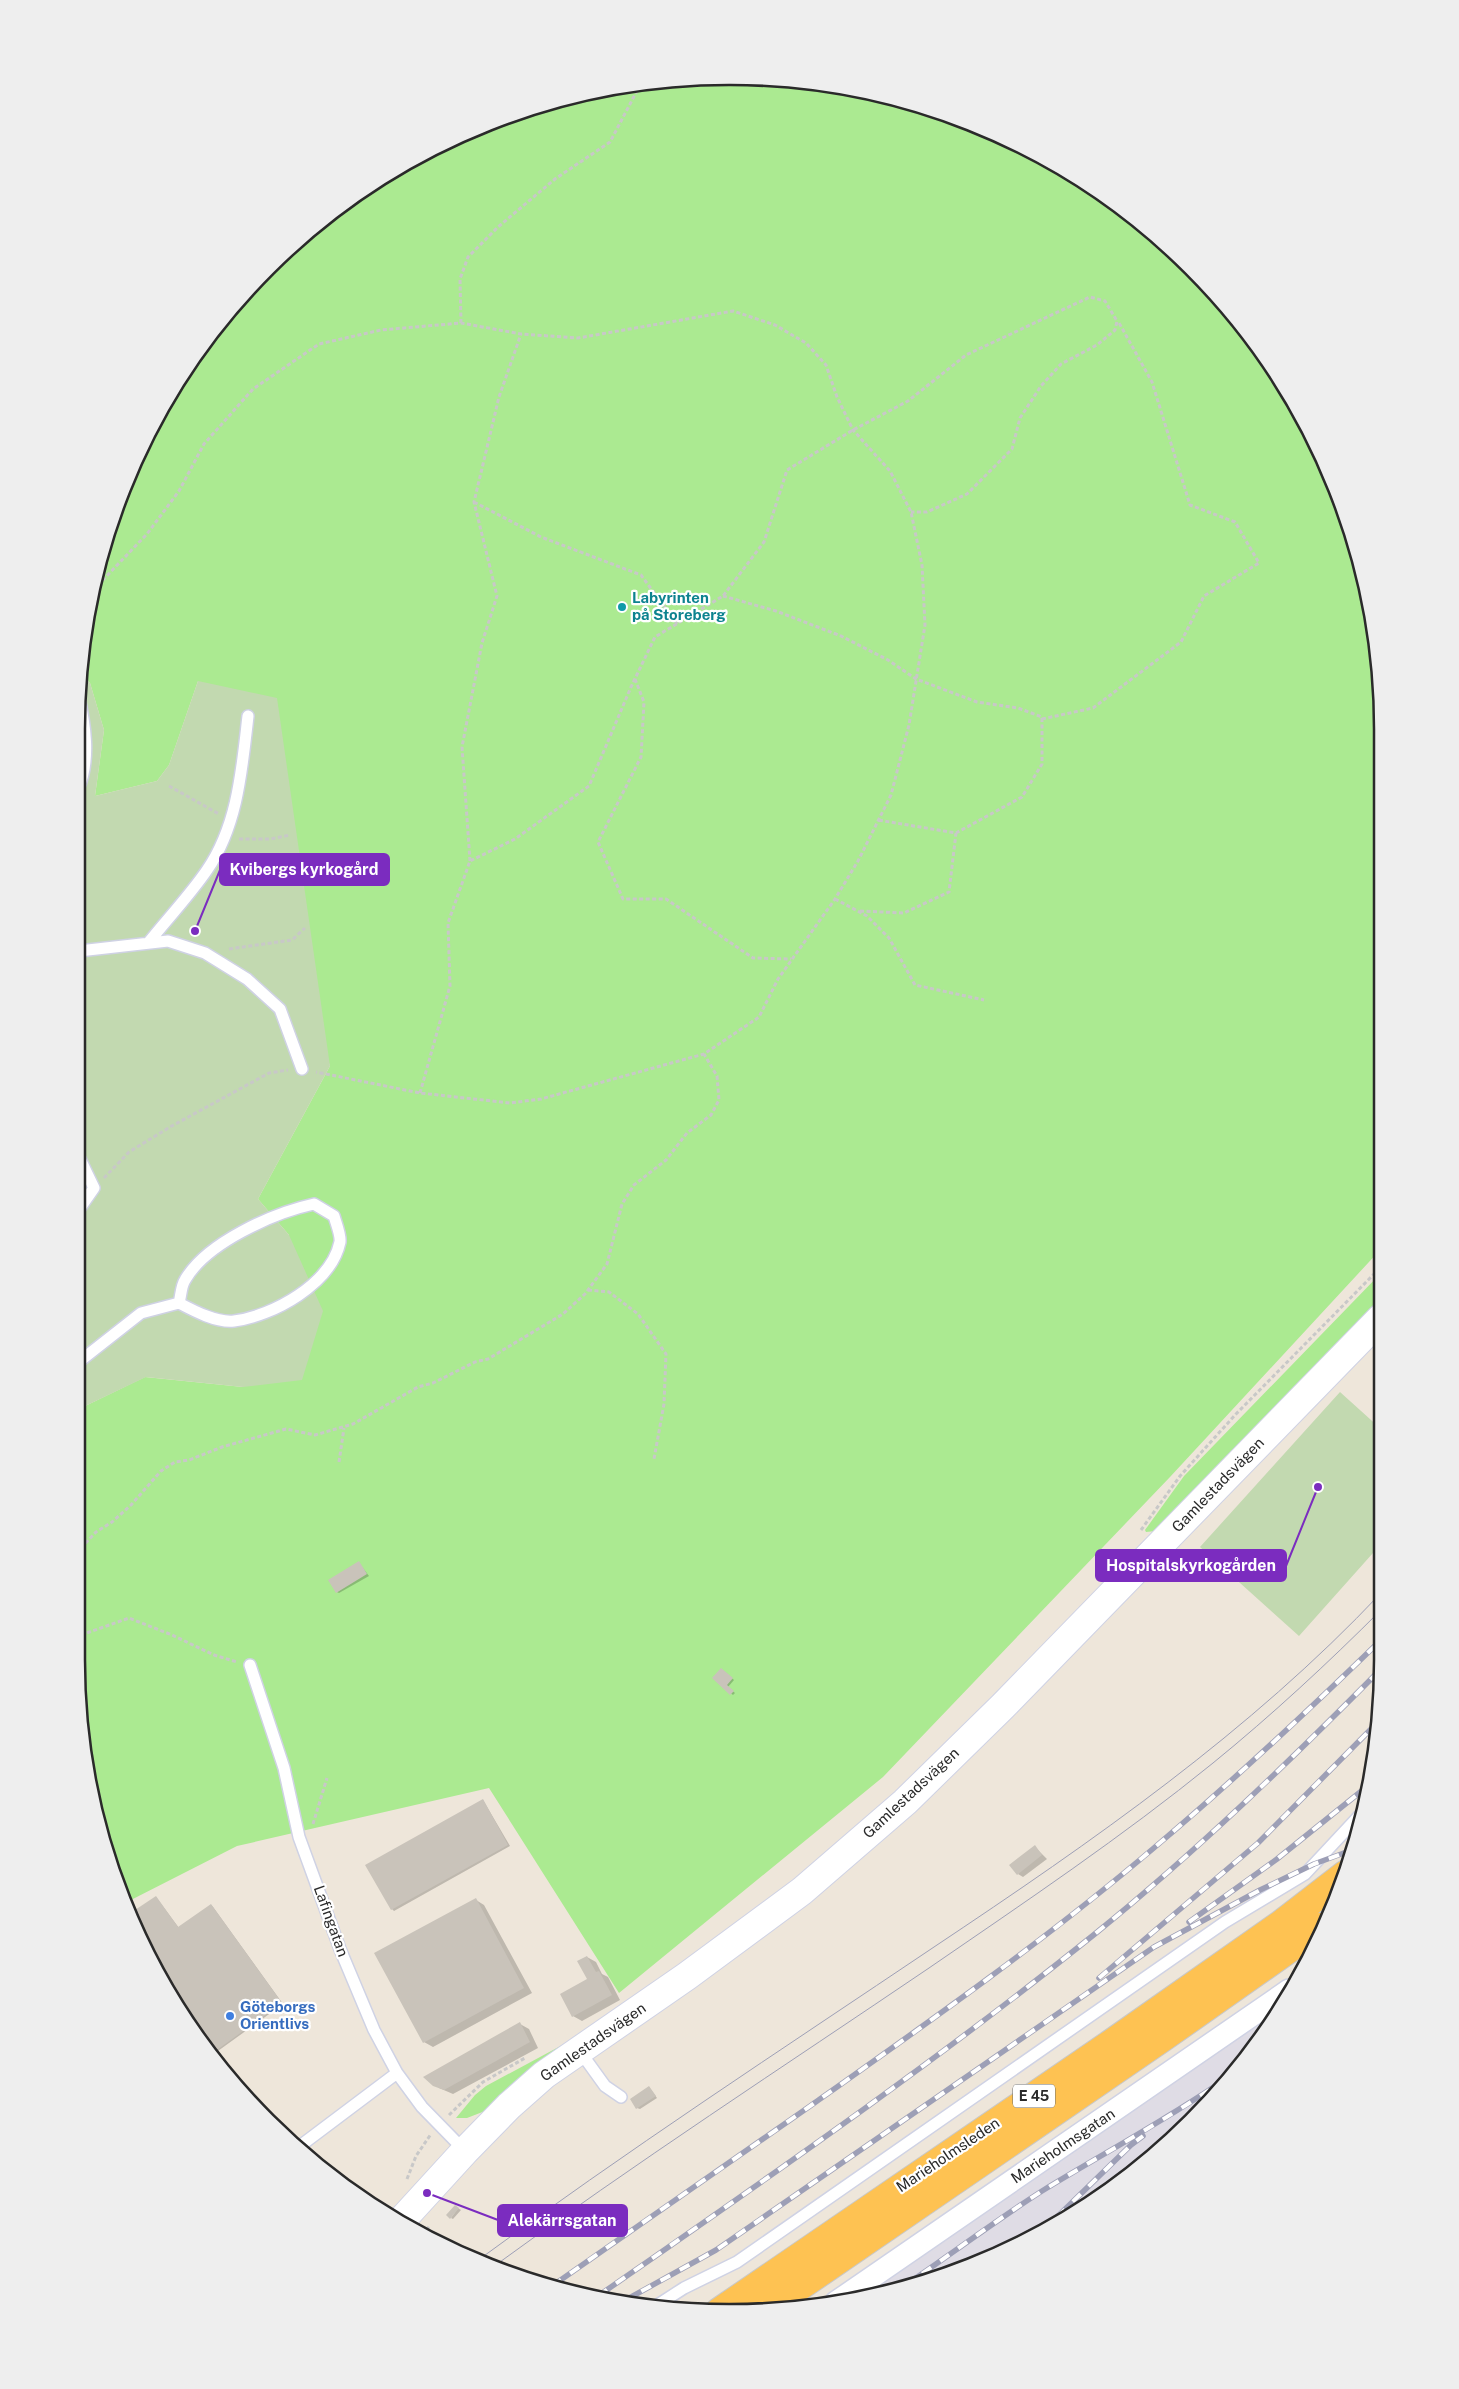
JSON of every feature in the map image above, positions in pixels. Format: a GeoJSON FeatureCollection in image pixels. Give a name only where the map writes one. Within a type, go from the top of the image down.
{"type":"FeatureCollection","features":[{"type":"Feature","properties":{"kind":"highway","name":"Marieholmsleden"},"geometry":{"type":"LineString","coordinates":[[730,2304],[1256,1942],[1334,1883]]}},
{"type":"Feature","properties":{"kind":"highway","name":"Marieholmsleden"},"geometry":{"type":"LineString","coordinates":[[776,2303],[1154,2044],[1314,1931]]}},
{"type":"Feature","properties":{"kind":"street","name":"Gamlestadsvägen"},"geometry":{"type":"LineString","coordinates":[[405,2217],[509,2106],[544,2075],[687,1976],[802,1891],[905,1802],[1003,1706],[1374,1325]]}},
{"type":"Feature","properties":{"kind":"street","name":"Marieholmsgatan"},"geometry":{"type":"LineString","coordinates":[[867,2289],[1278,1998]]}},
{"type":"Feature","properties":{"kind":"lane"},"geometry":{"type":"LineString","coordinates":[[149,942],[208,869],[224,837],[242,774],[248,716]]}},
{"type":"Feature","properties":{"kind":"lane"},"geometry":{"type":"LineString","coordinates":[[85,950],[168,941],[205,953],[247,979],[280,1009],[302,1069]]}},
{"type":"Feature","properties":{"kind":"lane"},"geometry":{"type":"LineString","coordinates":[[85,1169],[94,1188],[85,1201]]}},
{"type":"Feature","properties":{"kind":"lane"},"geometry":{"type":"LineString","coordinates":[[85,1357],[141,1313],[179,1303],[200,1315],[232,1322],[279,1307],[306,1291],[328,1267],[340,1241],[334,1216],[314,1204],[294,1209],[240,1232],[202,1261],[190,1274],[184,1281],[179,1303]]}},
{"type":"Feature","properties":{"kind":"lane","name":"Lafingatan"},"geometry":{"type":"LineString","coordinates":[[250,1665],[284,1768],[299,1837],[305,1849],[340,1949],[374,2030],[397,2073],[422,2107],[465,2151]]}},
{"type":"Feature","properties":{"kind":"lane"},"geometry":{"type":"LineString","coordinates":[[665,2300],[684,2288],[736,2262],[1225,1922],[1305,1874],[1353,1823]]}},
{"type":"Feature","properties":{"kind":"lane"},"geometry":{"type":"LineString","coordinates":[[579,2050],[605,2086],[621,2097]]}},
{"type":"Feature","properties":{"kind":"lane"},"geometry":{"type":"LineString","coordinates":[[304,2143],[397,2073]]}},
{"type":"Feature","properties":{"kind":"path"},"geometry":{"type":"LineString","coordinates":[[461,323],[460,278],[468,257],[498,228],[556,179],[610,142],[636,92]]}},
{"type":"Feature","properties":{"kind":"path"},"geometry":{"type":"LineString","coordinates":[[470,861],[515,839],[589,786],[655,637],[723,596],[764,542],[787,470],[853,430],[908,401],[966,355],[1090,297],[1105,301],[1152,382],[1190,505],[1235,522],[1259,563],[1204,596],[1181,642],[1093,708],[1042,718],[1018,708],[977,702],[916,679],[888,660],[841,636],[776,611],[723,596]]}},
{"type":"Feature","properties":{"kind":"path"},"geometry":{"type":"LineString","coordinates":[[94,1188],[129,1152],[170,1126],[269,1073],[302,1069],[420,1092],[510,1103],[541,1099],[704,1054],[759,1017],[778,978],[835,899],[891,795],[909,724],[925,625],[922,566],[911,512],[890,472],[853,430],[837,397],[826,365],[806,343],[775,324],[733,311],[578,338],[521,334],[461,323],[381,330],[319,344],[285,365],[253,389],[204,444],[179,492],[147,534],[103,580]]}},
{"type":"Feature","properties":{"kind":"path"},"geometry":{"type":"LineString","coordinates":[[911,512],[927,512],[968,494],[1012,448],[1020,418],[1041,386],[1061,364],[1097,345],[1115,330],[1117,321]]}},
{"type":"Feature","properties":{"kind":"path"},"geometry":{"type":"LineString","coordinates":[[420,1092],[450,986],[448,923],[470,861],[462,747],[482,643],[497,596],[474,502],[499,397],[521,334]]}},
{"type":"Feature","properties":{"kind":"path"},"geometry":{"type":"LineString","coordinates":[[474,502],[541,537],[642,575],[677,624]]}},
{"type":"Feature","properties":{"kind":"path"},"geometry":{"type":"LineString","coordinates":[[635,679],[644,702],[640,757],[598,842],[623,899],[666,899],[753,958],[791,959]]}},
{"type":"Feature","properties":{"kind":"path"},"geometry":{"type":"LineString","coordinates":[[878,820],[956,833],[1022,797],[1042,764],[1042,718]]}},
{"type":"Feature","properties":{"kind":"path"},"geometry":{"type":"LineString","coordinates":[[169,786],[230,820]]}},
{"type":"Feature","properties":{"kind":"path"},"geometry":{"type":"LineString","coordinates":[[858,911],[904,913],[948,892],[956,833]]}},
{"type":"Feature","properties":{"kind":"path"},"geometry":{"type":"LineString","coordinates":[[224,837],[271,839],[290,835]]}},
{"type":"Feature","properties":{"kind":"path"},"geometry":{"type":"LineString","coordinates":[[835,899],[867,916],[888,938],[915,985],[984,1000]]}},
{"type":"Feature","properties":{"kind":"path"},"geometry":{"type":"LineString","coordinates":[[213,958],[227,950],[292,940],[305,928]]}},
{"type":"Feature","properties":{"kind":"path"},"geometry":{"type":"LineString","coordinates":[[85,1544],[96,1532],[112,1522],[131,1505],[160,1471],[175,1462],[189,1460],[222,1447],[286,1429],[315,1435],[354,1424],[418,1387],[433,1383],[476,1362],[488,1359],[563,1314],[588,1290],[607,1264],[622,1204],[634,1185],[666,1160],[687,1133],[711,1115],[719,1100],[717,1076],[704,1054]]}},
{"type":"Feature","properties":{"kind":"path"},"geometry":{"type":"LineString","coordinates":[[1139,1532],[1192,1463],[1236,1414],[1374,1274]]}},
{"type":"Feature","properties":{"kind":"path"},"geometry":{"type":"LineString","coordinates":[[588,1290],[609,1292],[638,1314],[666,1354],[664,1404],[654,1459]]}},
{"type":"Feature","properties":{"kind":"path"},"geometry":{"type":"LineString","coordinates":[[339,1462],[345,1427]]}},
{"type":"Feature","properties":{"kind":"path"},"geometry":{"type":"LineString","coordinates":[[85,1634],[129,1618],[172,1635],[214,1656],[250,1665]]}},
{"type":"Feature","properties":{"kind":"path"},"geometry":{"type":"LineString","coordinates":[[305,1849],[327,1778]]}},
{"type":"Feature","properties":{"kind":"path"},"geometry":{"type":"LineString","coordinates":[[405,2183],[416,2156],[438,2125],[483,2082],[529,2057]]}},
{"type":"Feature","properties":{"kind":"shaded area"},"geometry":{"type":"Polygon","coordinates":[[[1271,2008],[1241,2052],[1185,2115],[1122,2171],[1088,2195],[1052,2218],[1015,2238],[976,2255],[937,2270],[866,2289],[1271,2008]]]}},
{"type":"Feature","properties":{"kind":"green space"},"geometry":{"type":"Polygon","coordinates":[[[687,86],[772,86],[814,91],[855,97],[937,119],[1015,151],[1052,171],[1122,218],[1185,274],[1214,305],[1241,337],[1288,407],[1308,444],[1325,483],[1340,522],[1362,604],[1373,687],[1374,1257],[1170,1477],[883,1777],[619,1993],[489,1788],[237,1846],[132,1900],[119,1867],[97,1785],[86,1702],[85,1406],[145,1377],[243,1387],[289,1235],[258,1199],[330,1066],[198,681],[169,765],[157,781],[95,796],[104,730],[90,683],[87,679],[97,604],[119,522],[134,483],[151,444],[171,407],[218,337],[245,305],[274,274],[337,218],[407,171],[444,151],[522,119],[604,97],[687,86]]]}},
{"type":"Feature","properties":{"kind":"green space"},"geometry":{"type":"Polygon","coordinates":[[[87,679],[90,683],[104,730],[95,796],[157,781],[169,765],[198,681],[277,698],[330,1066],[258,1199],[289,1235],[323,1311],[302,1380],[243,1387],[146,1377],[85,1406],[85,730],[87,679]]]}},
{"type":"Feature","properties":{"kind":"green space"},"geometry":{"type":"Polygon","coordinates":[[[1374,1280],[1374,1308],[1156,1531],[1146,1532],[1145,1530],[1184,1476],[1374,1280]]]}},
{"type":"Feature","properties":{"kind":"green space"},"geometry":{"type":"Polygon","coordinates":[[[1340,1392],[1374,1423],[1374,1552],[1299,1636],[1200,1547],[1340,1392]]]}},
{"type":"Feature","properties":{"kind":"green space"},"geometry":{"type":"Polygon","coordinates":[[[566,2043],[510,2088],[485,2111],[467,2118],[456,2118],[475,2095],[486,2086],[566,2043]]]}},
{"type":"Feature","properties":{"kind":"building"},"geometry":{"type":"Polygon","coordinates":[[[359,1561],[367,1574],[336,1593],[328,1580],[359,1561]]]}},
{"type":"Feature","properties":{"kind":"building"},"geometry":{"type":"Polygon","coordinates":[[[721,1668],[733,1678],[727,1685],[734,1691],[730,1695],[712,1678],[721,1668]]]}},
{"type":"Feature","properties":{"kind":"building"},"geometry":{"type":"Polygon","coordinates":[[[483,1799],[508,1845],[391,1910],[365,1865],[483,1799]]]}},
{"type":"Feature","properties":{"kind":"building"},"geometry":{"type":"Polygon","coordinates":[[[1035,1845],[1042,1855],[1017,1875],[1009,1865],[1035,1845]]]}},
{"type":"Feature","properties":{"kind":"building"},"geometry":{"type":"Polygon","coordinates":[[[156,1896],[178,1927],[211,1904],[282,2003],[217,2050],[171,1982],[151,1945],[136,1910],[156,1896]]]}},
{"type":"Feature","properties":{"kind":"building"},"geometry":{"type":"Polygon","coordinates":[[[476,1898],[524,1988],[423,2043],[374,1953],[476,1898]]]}},
{"type":"Feature","properties":{"kind":"building"},"geometry":{"type":"Polygon","coordinates":[[[587,1956],[596,1972],[599,1971],[612,1995],[572,2017],[560,1994],[587,1979],[577,1961],[587,1956]]]}},
{"type":"Feature","properties":{"kind":"building"},"geometry":{"type":"Polygon","coordinates":[[[520,2022],[530,2042],[444,2090],[433,2086],[423,2077],[520,2022]]]}},
{"type":"Feature","properties":{"kind":"building"},"geometry":{"type":"Polygon","coordinates":[[[649,2086],[656,2096],[636,2109],[630,2099],[649,2086]]]}},
{"type":"Feature","properties":{"kind":"building"},"geometry":{"type":"Polygon","coordinates":[[[455,2205],[459,2208],[450,2219],[446,2215],[455,2205]]]}},
{"type":"Feature","properties":{"kind":"tram line"},"geometry":{"type":"LineString","coordinates":[[484,2256],[647,2140],[1052,1867],[1111,1825],[1224,1738],[1278,1692],[1331,1644],[1374,1600]]}},
{"type":"Feature","properties":{"kind":"tram line"},"geometry":{"type":"LineString","coordinates":[[500,2262],[655,2153],[1001,1919],[1144,1817],[1257,1726],[1374,1617]]}},
{"type":"Feature","properties":{"kind":"railway"},"geometry":{"type":"LineString","coordinates":[[559,2281],[813,2104],[1030,1947],[1114,1881],[1213,1797],[1374,1647]]}},
{"type":"Feature","properties":{"kind":"railway"},"geometry":{"type":"LineString","coordinates":[[604,2292],[787,2164],[912,2074],[1036,1981],[1134,1902],[1207,1838],[1374,1676]]}},
{"type":"Feature","properties":{"kind":"railway"},"geometry":{"type":"LineString","coordinates":[[1099,1978],[1258,1843],[1370,1730]]}},
{"type":"Feature","properties":{"kind":"railway"},"geometry":{"type":"LineString","coordinates":[[1189,1922],[1277,1859],[1360,1792]]}},
{"type":"Feature","properties":{"kind":"railway"},"geometry":{"type":"LineString","coordinates":[[633,2296],[716,2250],[1154,1947],[1260,1890],[1314,1864],[1344,1853]]}},
{"type":"Feature","properties":{"kind":"railway"},"geometry":{"type":"LineString","coordinates":[[920,2275],[1042,2191],[1207,2092]]}},
{"type":"Feature","properties":{"kind":"railway"},"geometry":{"type":"LineString","coordinates":[[1064,2211],[1131,2145],[1143,2136]]}},
{"type":"Feature","properties":{"kind":"place","name":"Labyrinten på Storeberg"},"geometry":{"type":"Point","coordinates":[622,607]}},
{"type":"Feature","properties":{"kind":"place","name":"Kvibergs kyrkogård"},"geometry":{"type":"Point","coordinates":[195,931]}},
{"type":"Feature","properties":{"kind":"place","name":"Hospitalskyrkogården"},"geometry":{"type":"Point","coordinates":[1318,1487]}},
{"type":"Feature","properties":{"kind":"place","name":"Göteborgs Orientlivs"},"geometry":{"type":"Point","coordinates":[230,2016]}},
{"type":"Feature","properties":{"kind":"place","name":"Alekärrsgatan"},"geometry":{"type":"Point","coordinates":[427,2193]}}]}
